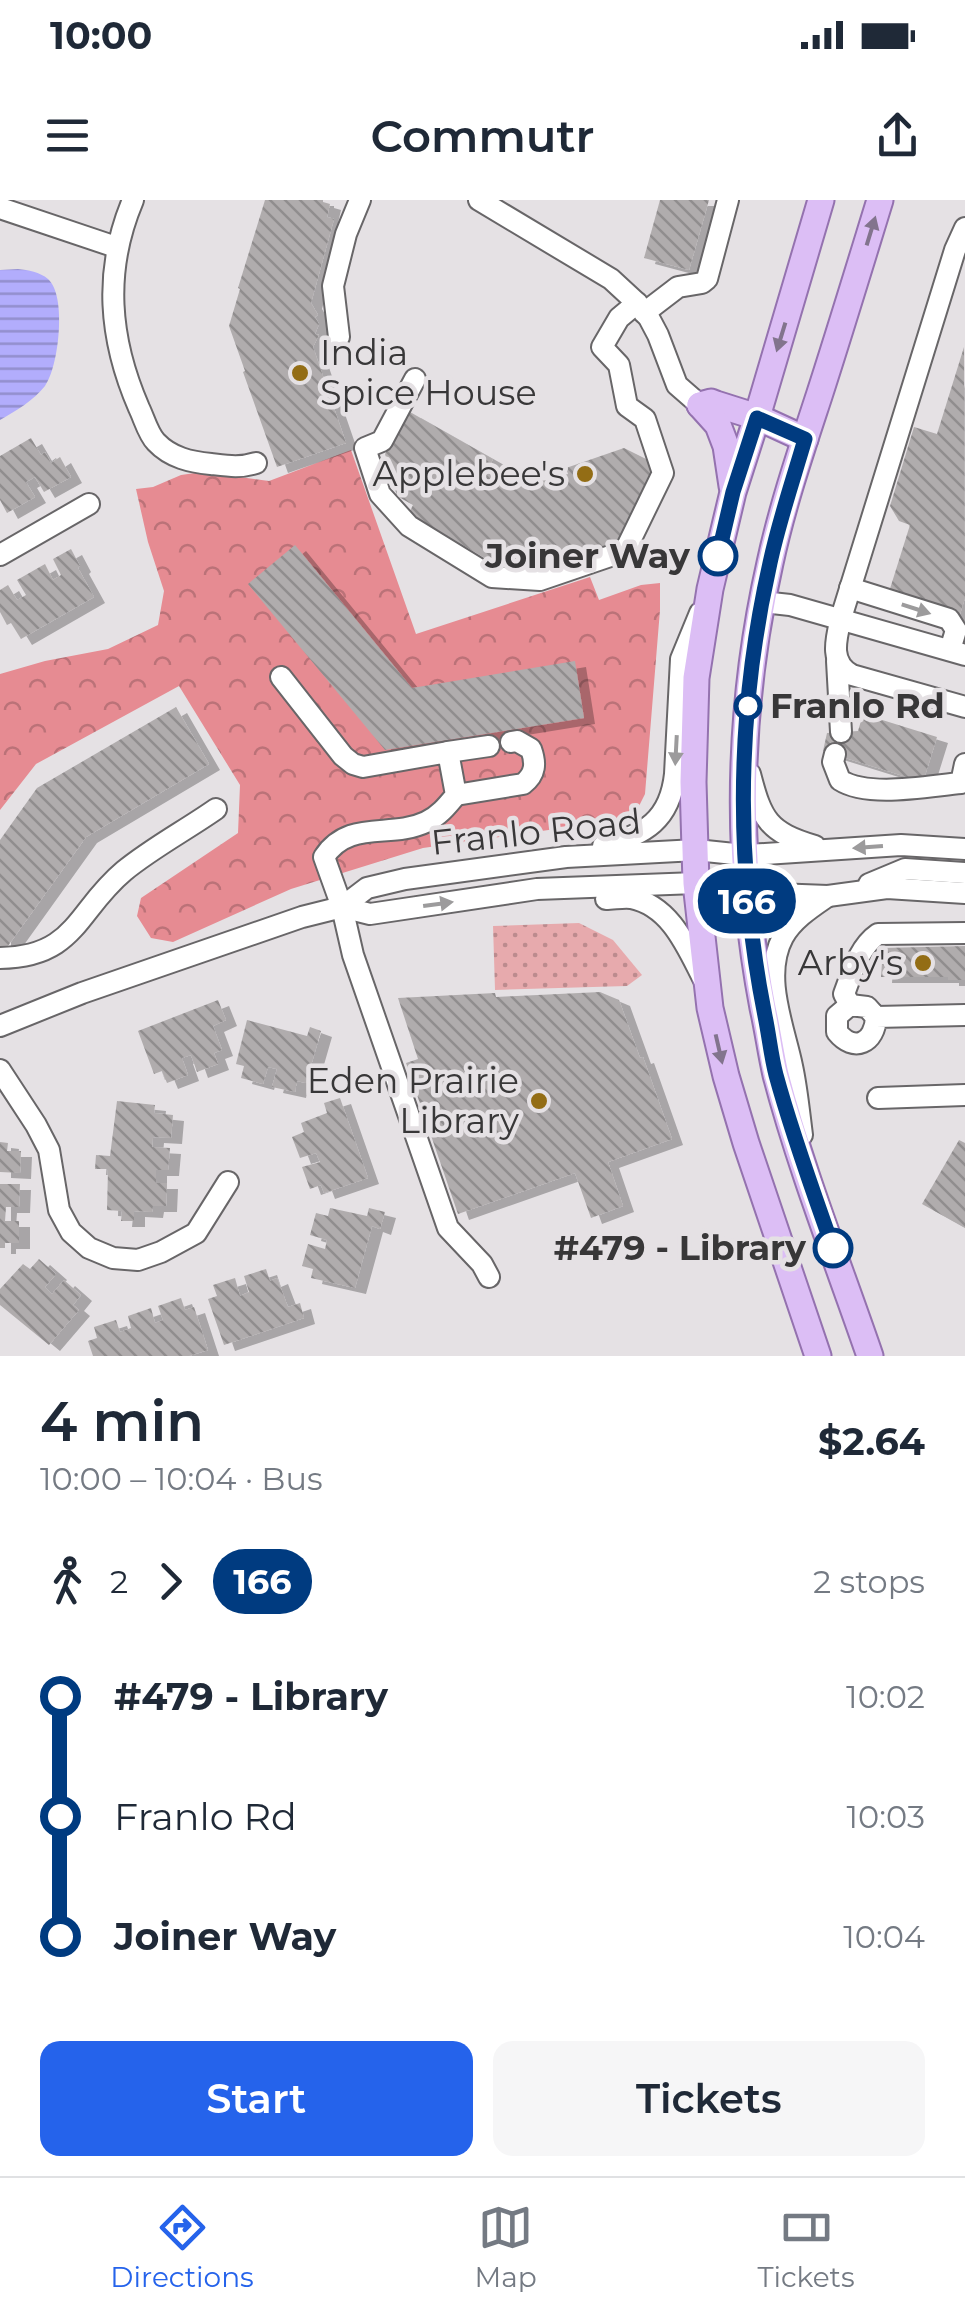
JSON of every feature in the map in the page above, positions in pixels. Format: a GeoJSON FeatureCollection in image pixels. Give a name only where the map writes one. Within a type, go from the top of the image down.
{"type":"FeatureCollection","features":[{"type":"Feature","properties":{"kind":"main road"},"geometry":{"type":"LineString","coordinates":[[818,1356],[746,1143],[710,1008],[696,883],[693,782],[696,678],[710,588],[733,492],[821,200]]}},
{"type":"Feature","properties":{"kind":"main road"},"geometry":{"type":"LineString","coordinates":[[870,1356],[776,1074],[746,891],[744,750],[750,679],[770,561],[880,200]]}},
{"type":"Feature","properties":{"kind":"main road"},"geometry":{"type":"LineString","coordinates":[[733,492],[726,446],[718,426],[700,405],[711,402],[805,439]]}},
{"type":"Feature","properties":{"kind":"street"},"geometry":{"type":"LineString","coordinates":[[133,200],[116,247],[112,296],[116,338],[126,378],[154,441],[185,461],[240,468],[256,462]]}},
{"type":"Feature","properties":{"kind":"street"},"geometry":{"type":"LineString","coordinates":[[339,337],[333,286],[346,234],[360,200]]}},
{"type":"Feature","properties":{"kind":"street"},"geometry":{"type":"LineString","coordinates":[[479,200],[509,208],[611,278],[641,308],[658,335],[678,385],[700,405]]}},
{"type":"Feature","properties":{"kind":"street"},"geometry":{"type":"LineString","coordinates":[[414,379],[382,441],[365,448],[380,494],[409,526],[492,577],[540,580],[625,551],[663,473],[645,418],[627,406],[619,364],[602,347],[619,318],[678,288],[707,279],[728,200]]}},
{"type":"Feature","properties":{"kind":"street"},"geometry":{"type":"LineString","coordinates":[[0,208],[116,247]]}},
{"type":"Feature","properties":{"kind":"street"},"geometry":{"type":"LineString","coordinates":[[840,732],[836,641],[841,618],[965,228]]}},
{"type":"Feature","properties":{"kind":"street"},"geometry":{"type":"LineString","coordinates":[[0,555],[89,504]]}},
{"type":"Feature","properties":{"kind":"street"},"geometry":{"type":"LineString","coordinates":[[566,857],[628,839],[649,827],[668,805],[675,774],[681,659],[710,588]]}},
{"type":"Feature","properties":{"kind":"street"},"geometry":{"type":"LineString","coordinates":[[762,602],[790,604],[958,653],[956,630],[949,619],[850,588]]}},
{"type":"Feature","properties":{"kind":"street"},"geometry":{"type":"LineString","coordinates":[[837,661],[852,675],[965,707]]}},
{"type":"Feature","properties":{"kind":"street"},"geometry":{"type":"LineString","coordinates":[[281,677],[353,764],[363,766],[489,746]]}},
{"type":"Feature","properties":{"kind":"street"},"geometry":{"type":"LineString","coordinates":[[489,1277],[448,1228],[352,955],[342,907],[324,857],[344,836],[411,827],[428,822],[456,795],[523,784],[530,778],[535,759],[531,749],[511,742]]}},
{"type":"Feature","properties":{"kind":"street"},"geometry":{"type":"LineString","coordinates":[[744,750],[758,804],[768,821],[782,835],[827,850]]}},
{"type":"Feature","properties":{"kind":"street"},"geometry":{"type":"LineString","coordinates":[[448,752],[456,795]]}},
{"type":"Feature","properties":{"kind":"street"},"geometry":{"type":"LineString","coordinates":[[835,754],[833,762],[840,780],[858,788],[901,788],[963,773]]}},
{"type":"Feature","properties":{"kind":"street"},"geometry":{"type":"LineString","coordinates":[[0,958],[29,956],[57,944],[122,872],[216,809]]}},
{"type":"Feature","properties":{"kind":"street","name":"Franlo Road"},"geometry":{"type":"LineString","coordinates":[[0,1026],[82,993],[302,917],[342,907],[366,888],[405,879],[566,857],[696,850],[744,855],[900,845],[965,849]]}},
{"type":"Feature","properties":{"kind":"street"},"geometry":{"type":"LineString","coordinates":[[808,1177],[793,1071],[775,984],[775,961],[781,940],[790,926],[839,894],[905,869],[965,873]]}},
{"type":"Feature","properties":{"kind":"street","name":"Franlo Road"},"geometry":{"type":"LineString","coordinates":[[342,907],[370,914],[536,889],[696,883],[746,891],[839,894],[886,888],[965,892]]}},
{"type":"Feature","properties":{"kind":"street"},"geometry":{"type":"LineString","coordinates":[[536,889],[557,900],[632,898],[658,911],[678,932],[708,987]]}},
{"type":"Feature","properties":{"kind":"street"},"geometry":{"type":"LineString","coordinates":[[850,1005],[844,994],[853,969],[869,940],[878,934],[965,936]]}},
{"type":"Feature","properties":{"kind":"street"},"geometry":{"type":"LineString","coordinates":[[876,1017],[874,1032],[867,1040],[849,1043],[837,1032],[838,1016],[850,1005],[867,1007],[876,1017],[965,1015]]}},
{"type":"Feature","properties":{"kind":"street"},"geometry":{"type":"LineString","coordinates":[[0,1070],[49,1150],[59,1210],[71,1232],[89,1248],[113,1258],[138,1260],[161,1252],[196,1233],[228,1182]]}},
{"type":"Feature","properties":{"kind":"street"},"geometry":{"type":"LineString","coordinates":[[878,1098],[965,1094]]}},
{"type":"Feature","properties":{"kind":"shaded area"},"geometry":{"type":"Polygon","coordinates":[[[18,269],[41,275],[54,287],[59,315],[57,348],[45,386],[0,420],[0,270],[18,269]]]}},
{"type":"Feature","properties":{"kind":"shaded area"},"geometry":{"type":"Polygon","coordinates":[[[579,923],[613,940],[642,975],[627,986],[495,990],[493,926],[579,923]]]}},
{"type":"Feature","properties":{"kind":"green space"},"geometry":{"type":"Polygon","coordinates":[[[351,450],[416,634],[590,577],[599,600],[641,585],[660,583],[645,794],[637,810],[626,819],[423,848],[291,889],[173,942],[151,938],[137,916],[141,898],[238,833],[240,785],[179,686],[36,764],[0,810],[0,674],[108,649],[158,625],[164,591],[136,489],[202,472],[269,481],[351,450]]]}},
{"type":"Feature","properties":{"kind":"building"},"geometry":{"type":"Polygon","coordinates":[[[265,200],[323,200],[330,204],[327,217],[334,219],[311,303],[319,324],[313,347],[346,443],[277,467],[229,326],[265,200]]]}},
{"type":"Feature","properties":{"kind":"building"},"geometry":{"type":"Polygon","coordinates":[[[660,200],[709,200],[689,270],[644,258],[660,200]]]}},
{"type":"Feature","properties":{"kind":"building"},"geometry":{"type":"Polygon","coordinates":[[[964,347],[965,598],[959,617],[888,595],[910,525],[899,521],[890,506],[914,427],[937,434],[964,347]]]}},
{"type":"Feature","properties":{"kind":"building"},"geometry":{"type":"Polygon","coordinates":[[[410,412],[493,459],[490,465],[513,478],[515,473],[540,475],[543,481],[568,474],[566,468],[624,448],[648,460],[653,475],[616,545],[539,571],[498,566],[409,513],[413,505],[397,496],[385,454],[410,412]]]}},
{"type":"Feature","properties":{"kind":"building"},"geometry":{"type":"Polygon","coordinates":[[[31,438],[51,463],[60,457],[71,477],[44,492],[35,477],[26,482],[35,497],[7,513],[0,500],[0,456],[31,438]]]}},
{"type":"Feature","properties":{"kind":"building"},"geometry":{"type":"Polygon","coordinates":[[[295,545],[412,688],[575,661],[584,718],[385,750],[248,584],[295,545]]]}},
{"type":"Feature","properties":{"kind":"building"},"geometry":{"type":"Polygon","coordinates":[[[71,549],[94,597],[21,639],[0,612],[0,590],[8,585],[17,600],[26,595],[17,580],[45,564],[53,580],[61,575],[53,559],[71,549]]]}},
{"type":"Feature","properties":{"kind":"building"},"geometry":{"type":"Polygon","coordinates":[[[176,707],[209,764],[86,837],[5,950],[0,946],[0,840],[37,788],[176,707]]]}},
{"type":"Feature","properties":{"kind":"building"},"geometry":{"type":"Polygon","coordinates":[[[863,714],[937,737],[923,782],[823,751],[827,733],[858,731],[863,714]]]}},
{"type":"Feature","properties":{"kind":"building","name":"Arby's"},"geometry":{"type":"Polygon","coordinates":[[[965,946],[965,980],[881,977],[883,948],[965,946]]]}},
{"type":"Feature","properties":{"kind":"building","name":"Eden Prairie Library"},"geometry":{"type":"Polygon","coordinates":[[[600,992],[619,1000],[672,1139],[608,1162],[623,1206],[591,1218],[575,1173],[458,1214],[406,1063],[418,1059],[398,998],[600,992]]]}},
{"type":"Feature","properties":{"kind":"building"},"geometry":{"type":"Polygon","coordinates":[[[218,1000],[226,1020],[213,1026],[222,1050],[214,1053],[218,1064],[197,1072],[191,1055],[182,1058],[188,1075],[167,1083],[162,1071],[154,1074],[138,1031],[218,1000]]]}},
{"type":"Feature","properties":{"kind":"building"},"geometry":{"type":"Polygon","coordinates":[[[247,1020],[307,1036],[310,1027],[321,1031],[306,1083],[297,1081],[295,1092],[272,1087],[277,1069],[268,1067],[263,1084],[241,1078],[244,1066],[236,1064],[247,1020]]]}},
{"type":"Feature","properties":{"kind":"building"},"geometry":{"type":"Polygon","coordinates":[[[340,1098],[368,1178],[324,1193],[321,1185],[310,1189],[302,1167],[320,1162],[316,1153],[300,1158],[292,1137],[304,1132],[301,1123],[327,1113],[324,1103],[340,1098]]]}},
{"type":"Feature","properties":{"kind":"building"},"geometry":{"type":"Polygon","coordinates":[[[117,1101],[155,1105],[154,1113],[173,1115],[171,1138],[153,1137],[152,1147],[170,1148],[168,1170],[156,1170],[156,1183],[167,1183],[166,1206],[153,1206],[152,1212],[134,1211],[134,1221],[121,1221],[122,1211],[107,1210],[108,1169],[95,1169],[96,1155],[110,1156],[117,1101]]]}},
{"type":"Feature","properties":{"kind":"building"},"geometry":{"type":"Polygon","coordinates":[[[959,1140],[965,1143],[965,1228],[922,1204],[959,1140]]]}},
{"type":"Feature","properties":{"kind":"building"},"geometry":{"type":"Polygon","coordinates":[[[0,1142],[8,1143],[7,1151],[21,1151],[20,1173],[0,1172],[0,1142]]]}},
{"type":"Feature","properties":{"kind":"building"},"geometry":{"type":"Polygon","coordinates":[[[0,1184],[20,1184],[19,1207],[6,1207],[5,1221],[19,1221],[19,1243],[5,1243],[5,1248],[0,1248],[0,1184]]]}},
{"type":"Feature","properties":{"kind":"building"},"geometry":{"type":"Polygon","coordinates":[[[330,1208],[367,1216],[369,1208],[385,1212],[380,1229],[372,1226],[355,1288],[311,1278],[313,1269],[302,1266],[308,1244],[325,1249],[327,1240],[310,1235],[316,1213],[328,1216],[330,1208]]]}},
{"type":"Feature","properties":{"kind":"building"},"geometry":{"type":"Polygon","coordinates":[[[39,1259],[56,1274],[45,1287],[52,1294],[64,1280],[81,1295],[73,1305],[79,1310],[49,1345],[0,1305],[0,1289],[23,1264],[30,1269],[39,1259]]]}},
{"type":"Feature","properties":{"kind":"building"},"geometry":{"type":"Polygon","coordinates":[[[266,1269],[270,1281],[277,1278],[288,1307],[300,1303],[304,1318],[224,1345],[208,1299],[217,1296],[213,1285],[235,1278],[240,1296],[249,1292],[244,1276],[266,1269]]]}},
{"type":"Feature","properties":{"kind":"building"},"geometry":{"type":"Polygon","coordinates":[[[181,1298],[185,1310],[194,1307],[208,1350],[189,1356],[93,1356],[88,1341],[97,1338],[94,1327],[116,1320],[120,1332],[131,1328],[128,1316],[151,1308],[155,1323],[163,1320],[158,1306],[181,1298]]]}},
{"type":"Feature","properties":{"kind":"bus line","name":"166"},"geometry":{"type":"LineString","coordinates":[[718,556],[757,418],[805,439],[762,602],[750,679],[742,820],[756,967],[776,1074],[833,1248]]}},
{"type":"Feature","properties":{"kind":"place","name":"India Spice House"},"geometry":{"type":"Point","coordinates":[300,373]}},
{"type":"Feature","properties":{"kind":"place","name":"Applebee's"},"geometry":{"type":"Point","coordinates":[585,474]}},
{"type":"Feature","properties":{"kind":"place","name":"Joiner Way"},"geometry":{"type":"Point","coordinates":[718,556]}},
{"type":"Feature","properties":{"kind":"place","name":"Franlo Rd"},"geometry":{"type":"Point","coordinates":[748,706]}},
{"type":"Feature","properties":{"kind":"place","name":"Arby's"},"geometry":{"type":"Point","coordinates":[923,963]}},
{"type":"Feature","properties":{"kind":"place","name":"Eden Prairie Library"},"geometry":{"type":"Point","coordinates":[539,1101]}},
{"type":"Feature","properties":{"kind":"place","name":"#479 - Library"},"geometry":{"type":"Point","coordinates":[833,1248]}}]}
